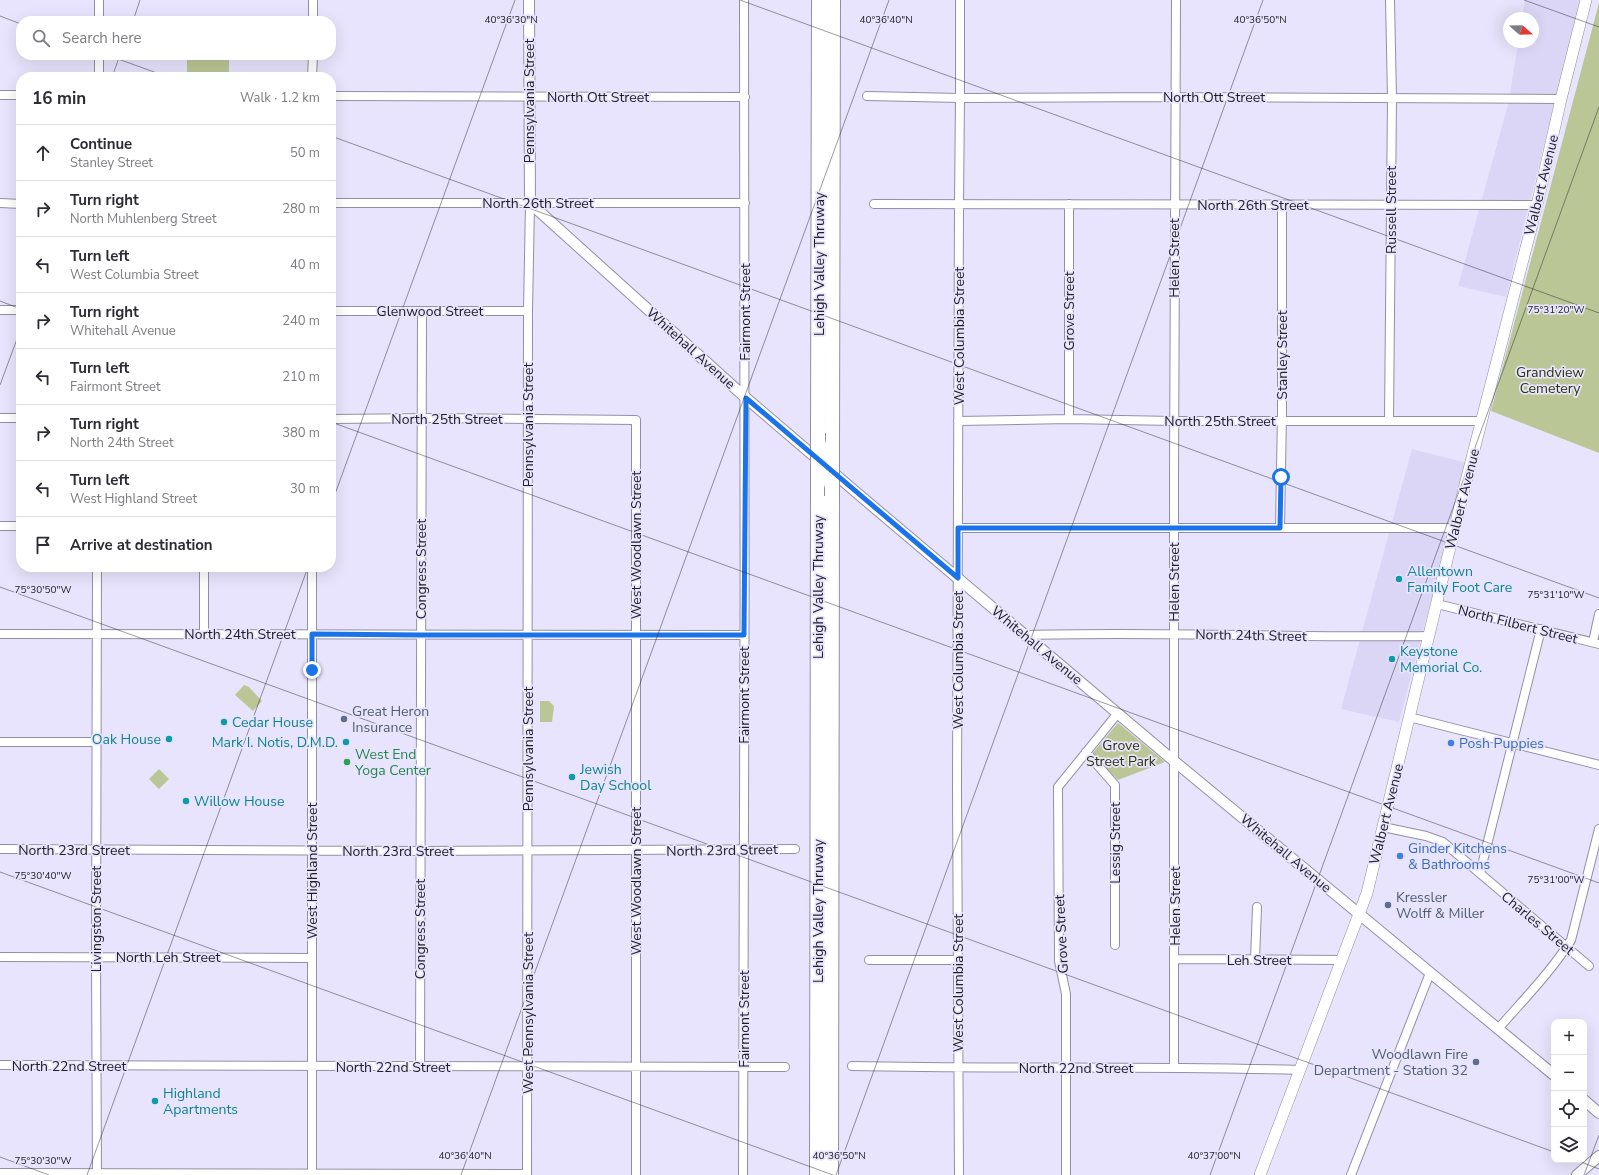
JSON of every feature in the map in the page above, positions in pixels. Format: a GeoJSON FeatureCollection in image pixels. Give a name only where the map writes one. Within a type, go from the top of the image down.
{"type":"FeatureCollection","features":[{"type":"Feature","properties":{"kind":"highway","name":"Lehigh Valley Thruway"},"geometry":{"type":"LineString","coordinates":[[817,1175],[819,0]]}},
{"type":"Feature","properties":{"kind":"highway","name":"Lehigh Valley Thruway"},"geometry":{"type":"LineString","coordinates":[[831,1175],[833,0]]}},
{"type":"Feature","properties":{"kind":"main road","name":"Walbert Avenue"},"geometry":{"type":"LineString","coordinates":[[1260,1175],[1367,893],[1455,528],[1508,312],[1537,205],[1561,99],[1586,0]]}},
{"type":"Feature","properties":{"kind":"street"},"geometry":{"type":"LineString","coordinates":[[99,0],[99,16]]}},
{"type":"Feature","properties":{"kind":"street"},"geometry":{"type":"LineString","coordinates":[[313,16],[314,0]]}},
{"type":"Feature","properties":{"kind":"street","name":"Pennsylvania Street"},"geometry":{"type":"LineString","coordinates":[[528,850],[528,311],[530,203],[529,0]]}},
{"type":"Feature","properties":{"kind":"street","name":"Fairmont Street"},"geometry":{"type":"LineString","coordinates":[[743,1175],[746,398],[744,0]]}},
{"type":"Feature","properties":{"kind":"street","name":"West Columbia Street"},"geometry":{"type":"LineString","coordinates":[[959,1175],[958,421],[960,0]]}},
{"type":"Feature","properties":{"kind":"street","name":"Helen Street"},"geometry":{"type":"LineString","coordinates":[[1174,1068],[1174,421],[1176,0]]}},
{"type":"Feature","properties":{"kind":"street","name":"Russell Street"},"geometry":{"type":"LineString","coordinates":[[1389,421],[1392,98],[1390,0]]}},
{"type":"Feature","properties":{"kind":"street"},"geometry":{"type":"LineString","coordinates":[[99,60],[99,72]]}},
{"type":"Feature","properties":{"kind":"street"},"geometry":{"type":"LineString","coordinates":[[312,72],[313,60]]}},
{"type":"Feature","properties":{"kind":"street"},"geometry":{"type":"LineString","coordinates":[[0,95],[16,95]]}},
{"type":"Feature","properties":{"kind":"street","name":"North Ott Street"},"geometry":{"type":"LineString","coordinates":[[336,96],[744,97]]}},
{"type":"Feature","properties":{"kind":"street","name":"North Ott Street"},"geometry":{"type":"LineString","coordinates":[[867,96],[960,98],[1175,97],[1561,99]]}},
{"type":"Feature","properties":{"kind":"street","name":"North 26th Street"},"geometry":{"type":"LineString","coordinates":[[336,203],[745,203]]}},
{"type":"Feature","properties":{"kind":"street","name":"Whitehall Avenue"},"geometry":{"type":"LineString","coordinates":[[530,203],[746,398],[1174,761],[1551,1073]]}},
{"type":"Feature","properties":{"kind":"street"},"geometry":{"type":"LineString","coordinates":[[0,204],[16,204]]}},
{"type":"Feature","properties":{"kind":"street","name":"North 26th Street"},"geometry":{"type":"LineString","coordinates":[[874,204],[1537,205]]}},
{"type":"Feature","properties":{"kind":"street","name":"Grove Street"},"geometry":{"type":"LineString","coordinates":[[1068,419],[1069,204]]}},
{"type":"Feature","properties":{"kind":"street","name":"Stanley Street"},"geometry":{"type":"LineString","coordinates":[[1280,528],[1282,421],[1282,205]]}},
{"type":"Feature","properties":{"kind":"street"},"geometry":{"type":"LineString","coordinates":[[0,310],[16,310]]}},
{"type":"Feature","properties":{"kind":"street","name":"Glenwood Street"},"geometry":{"type":"LineString","coordinates":[[336,311],[528,311]]}},
{"type":"Feature","properties":{"kind":"street","name":"Congress Street"},"geometry":{"type":"LineString","coordinates":[[420,1066],[422,311]]}},
{"type":"Feature","properties":{"kind":"street"},"geometry":{"type":"LineString","coordinates":[[0,418],[16,418]]}},
{"type":"Feature","properties":{"kind":"street","name":"North 25th Street"},"geometry":{"type":"LineString","coordinates":[[336,419],[421,418],[636,420]]}},
{"type":"Feature","properties":{"kind":"street","name":"North 25th Street"},"geometry":{"type":"LineString","coordinates":[[958,421],[1068,419],[1174,421],[1482,421]]}},
{"type":"Feature","properties":{"kind":"street","name":"West Woodlawn Street"},"geometry":{"type":"LineString","coordinates":[[636,420],[636,1175]]}},
{"type":"Feature","properties":{"kind":"street"},"geometry":{"type":"LineString","coordinates":[[0,526],[16,526]]}},
{"type":"Feature","properties":{"kind":"street"},"geometry":{"type":"LineString","coordinates":[[958,528],[1455,528]]}},
{"type":"Feature","properties":{"kind":"street","name":"Livingston Street"},"geometry":{"type":"LineString","coordinates":[[97,1174],[96,850],[98,572]]}},
{"type":"Feature","properties":{"kind":"street"},"geometry":{"type":"LineString","coordinates":[[204,572],[204,634]]}},
{"type":"Feature","properties":{"kind":"street","name":"West Highland Street"},"geometry":{"type":"LineString","coordinates":[[312,572],[312,1174]]}},
{"type":"Feature","properties":{"kind":"street","name":"North Filbert Street"},"geometry":{"type":"LineString","coordinates":[[1437,604],[1596,643]]}},
{"type":"Feature","properties":{"kind":"street"},"geometry":{"type":"LineString","coordinates":[[1596,643],[1599,614]]}},
{"type":"Feature","properties":{"kind":"street"},"geometry":{"type":"LineString","coordinates":[[1480,872],[1541,629]]}},
{"type":"Feature","properties":{"kind":"street","name":"North 24th Street"},"geometry":{"type":"LineString","coordinates":[[0,634],[744,635]]}},
{"type":"Feature","properties":{"kind":"street","name":"North 24th Street"},"geometry":{"type":"LineString","coordinates":[[1026,635],[1174,634],[1324,637],[1429,636]]}},
{"type":"Feature","properties":{"kind":"street","name":"Grove Street"},"geometry":{"type":"LineString","coordinates":[[1066,1175],[1066,994],[1059,961],[1058,787],[1118,713]]}},
{"type":"Feature","properties":{"kind":"street"},"geometry":{"type":"LineString","coordinates":[[1409,717],[1599,765]]}},
{"type":"Feature","properties":{"kind":"street"},"geometry":{"type":"LineString","coordinates":[[0,742],[97,742]]}},
{"type":"Feature","properties":{"kind":"street","name":"Lessig Street"},"geometry":{"type":"LineString","coordinates":[[1086,752],[1115,785],[1115,945]]}},
{"type":"Feature","properties":{"kind":"street","name":"Charles Street"},"geometry":{"type":"LineString","coordinates":[[1383,827],[1426,836],[1443,842],[1480,872],[1588,966]]}},
{"type":"Feature","properties":{"kind":"street"},"geometry":{"type":"LineString","coordinates":[[1498,1029],[1566,947],[1573,933],[1599,829]]}},
{"type":"Feature","properties":{"kind":"street","name":"North 23rd Street"},"geometry":{"type":"LineString","coordinates":[[0,849],[312,850],[420,852],[795,849]]}},
{"type":"Feature","properties":{"kind":"street","name":"West Pennsylvania Street"},"geometry":{"type":"LineString","coordinates":[[528,850],[528,1175]]}},
{"type":"Feature","properties":{"kind":"street"},"geometry":{"type":"LineString","coordinates":[[1255,960],[1257,907]]}},
{"type":"Feature","properties":{"kind":"street","name":"North Leh Street"},"geometry":{"type":"LineString","coordinates":[[0,957],[312,958]]}},
{"type":"Feature","properties":{"kind":"street","name":"Leh Street"},"geometry":{"type":"LineString","coordinates":[[1175,959],[1342,960]]}},
{"type":"Feature","properties":{"kind":"street"},"geometry":{"type":"LineString","coordinates":[[869,960],[958,960]]}},
{"type":"Feature","properties":{"kind":"street"},"geometry":{"type":"LineString","coordinates":[[1351,1175],[1430,973]]}},
{"type":"Feature","properties":{"kind":"street","name":"North 22nd Street"},"geometry":{"type":"LineString","coordinates":[[0,1066],[785,1067]]}},
{"type":"Feature","properties":{"kind":"street","name":"North 22nd Street"},"geometry":{"type":"LineString","coordinates":[[852,1066],[1300,1070]]}},
{"type":"Feature","properties":{"kind":"street"},"geometry":{"type":"LineString","coordinates":[[1587,1103],[1599,1113]]}},
{"type":"Feature","properties":{"kind":"street"},"geometry":{"type":"LineString","coordinates":[[1577,1175],[1599,1156]]}},
{"type":"Feature","properties":{"kind":"street"},"geometry":{"type":"LineString","coordinates":[[0,1173],[528,1175]]}},
{"type":"Feature","properties":{"kind":"shaded area"},"geometry":{"type":"Polygon","coordinates":[[[1525,0],[1580,0],[1506,297],[1458,286],[1509,101],[1517,48],[1539,48],[1539,12],[1523,12],[1525,0]]]}},
{"type":"Feature","properties":{"kind":"shaded area"},"geometry":{"type":"Polygon","coordinates":[[[1412,449],[1467,463],[1399,722],[1341,709],[1412,449]]]}},
{"type":"Feature","properties":{"kind":"green space","name":"Grandview Cemetery"},"geometry":{"type":"Polygon","coordinates":[[[1599,3],[1599,453],[1491,411],[1599,3]]]}},
{"type":"Feature","properties":{"kind":"green space"},"geometry":{"type":"Polygon","coordinates":[[[187,60],[229,60],[229,72],[187,72],[187,60]]]}},
{"type":"Feature","properties":{"kind":"green space"},"geometry":{"type":"Polygon","coordinates":[[[244,685],[249,687],[262,701],[253,711],[235,695],[244,685]]]}},
{"type":"Feature","properties":{"kind":"green space"},"geometry":{"type":"Polygon","coordinates":[[[540,701],[549,701],[554,706],[552,722],[540,722],[540,701]]]}},
{"type":"Feature","properties":{"kind":"green space","name":"Grove Street Park"},"geometry":{"type":"Polygon","coordinates":[[[1118,723],[1165,762],[1118,780],[1092,754],[1118,723]]]}},
{"type":"Feature","properties":{"kind":"green space"},"geometry":{"type":"Polygon","coordinates":[[[159,769],[169,779],[159,789],[149,779],[159,769]]]}},
{"type":"Feature","properties":{"kind":"place","name":"Allentown Family Foot Care"},"geometry":{"type":"Point","coordinates":[1399,579]}},
{"type":"Feature","properties":{"kind":"place","name":"Keystone Memorial Co."},"geometry":{"type":"Point","coordinates":[1392,659]}},
{"type":"Feature","properties":{"kind":"place","name":"Great Heron Insurance"},"geometry":{"type":"Point","coordinates":[344,719]}},
{"type":"Feature","properties":{"kind":"place","name":"Cedar House"},"geometry":{"type":"Point","coordinates":[224,722]}},
{"type":"Feature","properties":{"kind":"place","name":"Oak House"},"geometry":{"type":"Point","coordinates":[169,739]}},
{"type":"Feature","properties":{"kind":"place","name":"Mark I. Notis, D.M.D."},"geometry":{"type":"Point","coordinates":[346,742]}},
{"type":"Feature","properties":{"kind":"place","name":"Posh Puppies"},"geometry":{"type":"Point","coordinates":[1451,743]}},
{"type":"Feature","properties":{"kind":"place","name":"West End Yoga Center"},"geometry":{"type":"Point","coordinates":[347,762]}},
{"type":"Feature","properties":{"kind":"place","name":"Jewish Day School"},"geometry":{"type":"Point","coordinates":[572,777]}},
{"type":"Feature","properties":{"kind":"place","name":"Willow House"},"geometry":{"type":"Point","coordinates":[186,801]}},
{"type":"Feature","properties":{"kind":"place","name":"Ginder Kitchens & Bathrooms"},"geometry":{"type":"Point","coordinates":[1400,856]}},
{"type":"Feature","properties":{"kind":"place","name":"Kressler Wolff & Miller"},"geometry":{"type":"Point","coordinates":[1388,905]}},
{"type":"Feature","properties":{"kind":"place","name":"Woodlawn Fire Department - Station 32"},"geometry":{"type":"Point","coordinates":[1476,1062]}},
{"type":"Feature","properties":{"kind":"place","name":"Highland Apartments"},"geometry":{"type":"Point","coordinates":[155,1101]}},
{"type":"Feature","properties":{"kind":"route"},"geometry":{"type":"LineString","coordinates":[[312,670],[312,634],[636,636],[744,635],[746,398],[958,578],[958,528],[1280,528],[1281,477]]}}]}
